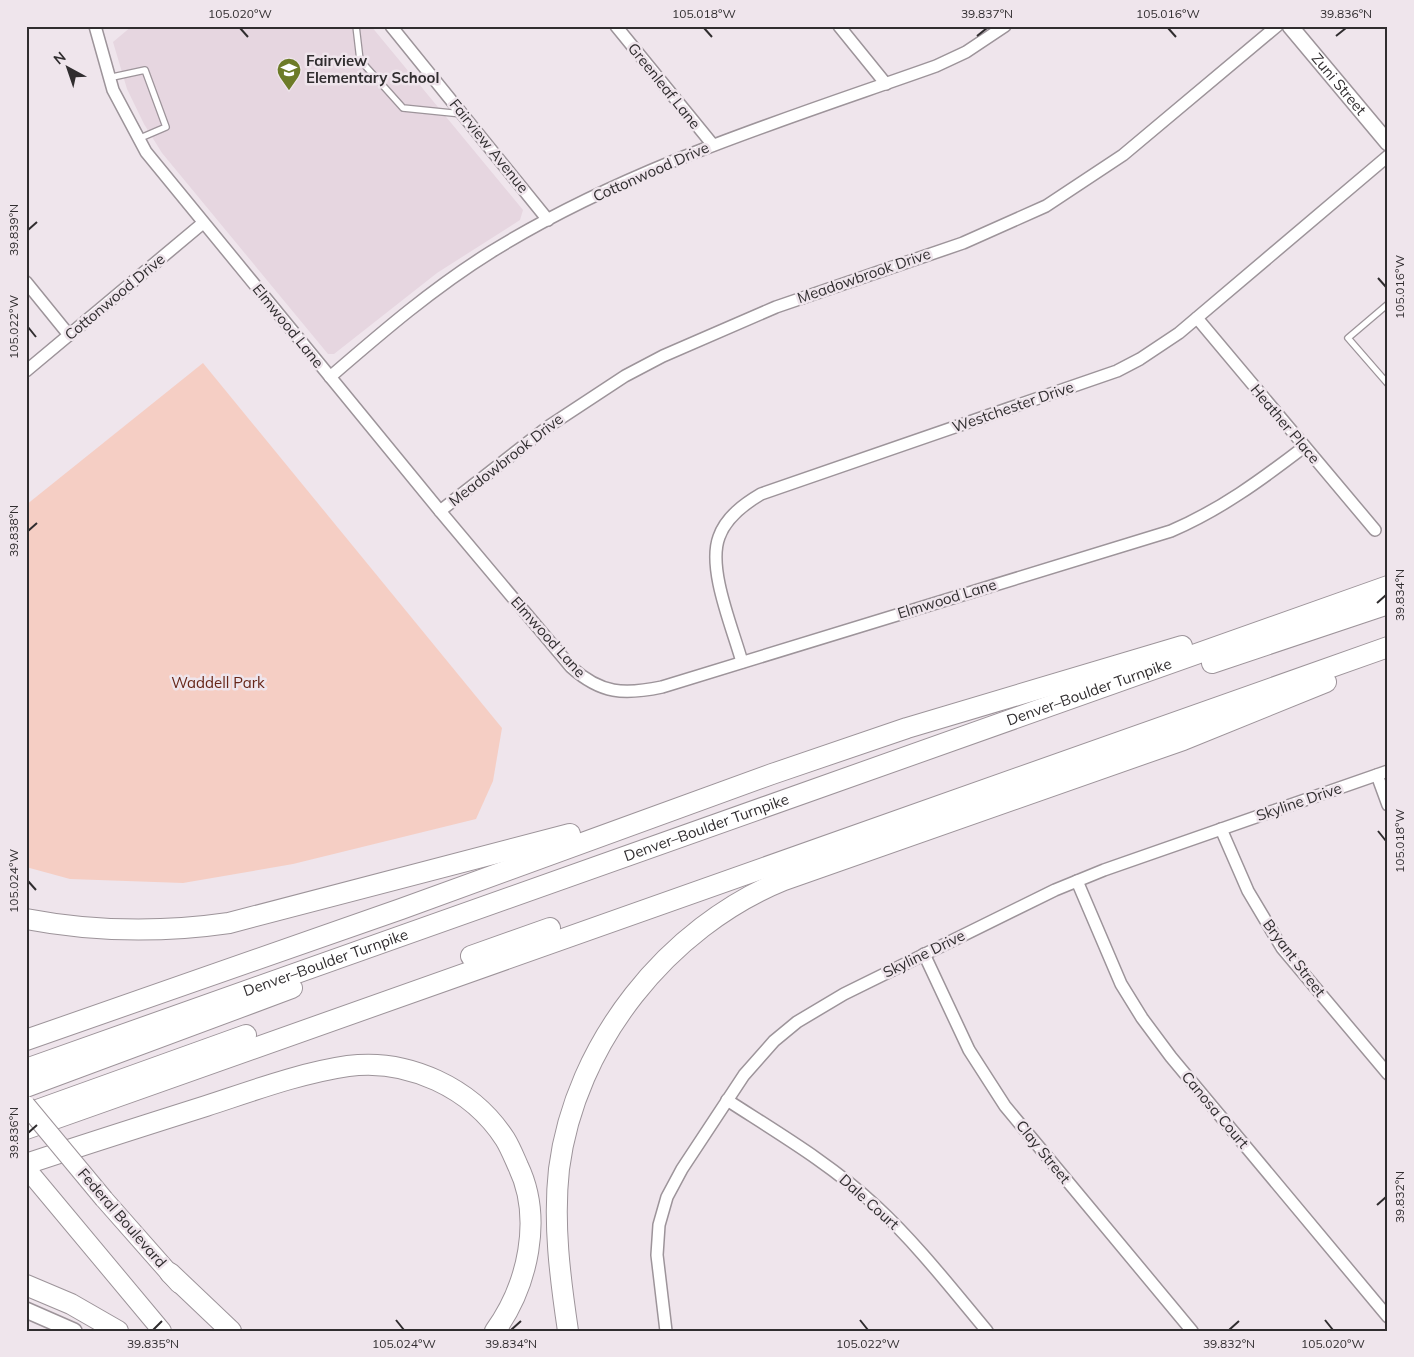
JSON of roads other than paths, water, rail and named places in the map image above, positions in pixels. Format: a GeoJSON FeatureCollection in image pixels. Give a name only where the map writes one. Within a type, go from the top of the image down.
{"type":"FeatureCollection","features":[{"type":"Feature","properties":{"kind":"highway","name":"Denver–Boulder Turnpike"},"geometry":{"type":"LineString","coordinates":[[26,1069],[1388,585]]}},
{"type":"Feature","properties":{"kind":"highway"},"geometry":{"type":"LineString","coordinates":[[26,1040],[401,909],[707,796],[961,711],[1388,585]]}},
{"type":"Feature","properties":{"kind":"highway"},"geometry":{"type":"LineString","coordinates":[[992,726],[1169,676],[1388,604]]}},
{"type":"Feature","properties":{"kind":"highway"},"geometry":{"type":"LineString","coordinates":[[26,1129],[1388,647]]}},
{"type":"Feature","properties":{"kind":"highway"},"geometry":{"type":"LineString","coordinates":[[568,1331],[560,1268],[556,1198],[562,1154],[574,1106],[599,1050],[624,1008],[653,973],[692,936],[734,905],[778,883],[1183,740],[1388,656]]}},
{"type":"Feature","properties":{"kind":"highway"},"geometry":{"type":"LineString","coordinates":[[26,1114],[647,894],[793,847],[983,790]]}},
{"type":"Feature","properties":{"kind":"highway"},"geometry":{"type":"LineString","coordinates":[[26,919],[91,929],[128,930],[180,929],[229,923],[707,796]]}},
{"type":"Feature","properties":{"kind":"highway"},"geometry":{"type":"LineString","coordinates":[[26,1087],[320,978],[523,893]]}},
{"type":"Feature","properties":{"kind":"highway"},"geometry":{"type":"LineString","coordinates":[[26,1166],[236,1097],[335,1069],[356,1066],[386,1066],[430,1078],[464,1096],[490,1120],[506,1140],[520,1170],[527,1192],[530,1238],[524,1271],[512,1302],[495,1331]]}},
{"type":"Feature","properties":{"kind":"highway"},"geometry":{"type":"LineString","coordinates":[[170,1273],[231,1331]]}},
{"type":"Feature","properties":{"kind":"highway"},"geometry":{"type":"LineString","coordinates":[[26,1285],[71,1304],[118,1331]]}},
{"type":"Feature","properties":{"kind":"main road","name":"Federal Boulevard"},"geometry":{"type":"LineString","coordinates":[[26,1105],[104,1199],[170,1273],[217,1331]]}},
{"type":"Feature","properties":{"kind":"main road"},"geometry":{"type":"LineString","coordinates":[[26,1166],[162,1331]]}},
{"type":"Feature","properties":{"kind":"street","name":"Fairview Avenue"},"geometry":{"type":"LineString","coordinates":[[391,26],[548,220]]}},
{"type":"Feature","properties":{"kind":"street","name":"Greenleaf Lane"},"geometry":{"type":"LineString","coordinates":[[616,26],[713,145]]}},
{"type":"Feature","properties":{"kind":"street"},"geometry":{"type":"LineString","coordinates":[[839,26],[886,84]]}},
{"type":"Feature","properties":{"kind":"street","name":"Cottonwood Drive"},"geometry":{"type":"LineString","coordinates":[[330,377],[387,328],[458,274],[498,248],[548,220],[653,169],[713,145],[936,66],[966,52],[1005,26]]}},
{"type":"Feature","properties":{"kind":"street","name":"Meadowbrook Drive"},"geometry":{"type":"LineString","coordinates":[[440,511],[549,426],[625,376],[663,356],[776,307],[963,243],[1046,206],[1123,155],[1277,26]]}},
{"type":"Feature","properties":{"kind":"street","name":"Zuni Street"},"geometry":{"type":"LineString","coordinates":[[1290,26],[1388,143]]}},
{"type":"Feature","properties":{"kind":"street","name":"Elmwood Lane"},"geometry":{"type":"LineString","coordinates":[[96,27],[108,78],[121,109],[138,140],[203,223],[571,667],[590,682],[615,691],[639,692],[662,687],[1171,531],[1219,508],[1254,485],[1304,447]]}},
{"type":"Feature","properties":{"kind":"street","name":"Westchester Drive"},"geometry":{"type":"LineString","coordinates":[[742,662],[719,582],[716,555],[718,538],[725,524],[735,512],[761,494],[1117,370],[1158,348],[1197,318],[1388,156]]}},
{"type":"Feature","properties":{"kind":"street","name":"Cottonwood Drive"},"geometry":{"type":"LineString","coordinates":[[26,371],[203,223]]}},
{"type":"Feature","properties":{"kind":"street"},"geometry":{"type":"LineString","coordinates":[[26,282],[69,335]]}},
{"type":"Feature","properties":{"kind":"street","name":"Heather Place"},"geometry":{"type":"LineString","coordinates":[[1197,318],[1375,530]]}},
{"type":"Feature","properties":{"kind":"street"},"geometry":{"type":"LineString","coordinates":[[1382,773],[1388,805]]}},
{"type":"Feature","properties":{"kind":"street","name":"Skyline Drive"},"geometry":{"type":"LineString","coordinates":[[666,1331],[657,1255],[662,1212],[682,1169],[752,1064],[774,1041],[797,1022],[844,994],[1077,881],[1382,773]]}},
{"type":"Feature","properties":{"kind":"street","name":"Bryant Street"},"geometry":{"type":"LineString","coordinates":[[1221,829],[1248,891],[1272,933],[1296,965],[1388,1074]]}},
{"type":"Feature","properties":{"kind":"street","name":"Canosa Court"},"geometry":{"type":"LineString","coordinates":[[1077,881],[1111,964],[1142,1018],[1171,1057],[1388,1317]]}},
{"type":"Feature","properties":{"kind":"street","name":"Clay Street"},"geometry":{"type":"LineString","coordinates":[[924,954],[969,1050],[1005,1106],[1192,1331]]}},
{"type":"Feature","properties":{"kind":"street","name":"Dale Court"},"geometry":{"type":"LineString","coordinates":[[727,1100],[834,1170],[874,1204],[912,1242],[987,1331]]}},
{"type":"Feature","properties":{"kind":"street"},"geometry":{"type":"LineString","coordinates":[[26,1310],[74,1331]]}},
{"type":"Feature","properties":{"kind":"lane"},"geometry":{"type":"LineString","coordinates":[[356,26],[360,60],[403,108],[462,114]]}},
{"type":"Feature","properties":{"kind":"lane"},"geometry":{"type":"LineString","coordinates":[[108,78],[145,70],[166,127],[138,140]]}},
{"type":"Feature","properties":{"kind":"lane"},"geometry":{"type":"LineString","coordinates":[[1388,304],[1348,338],[1388,384]]}},
{"type":"Feature","properties":{"kind":"place","name":"Fairview Elementary School"},"geometry":{"type":"Point","coordinates":[289,91]}},
{"type":"Feature","properties":{"kind":"park label","name":"Waddell Park"},"geometry":{"type":"Point","coordinates":[218,683]}}]}
